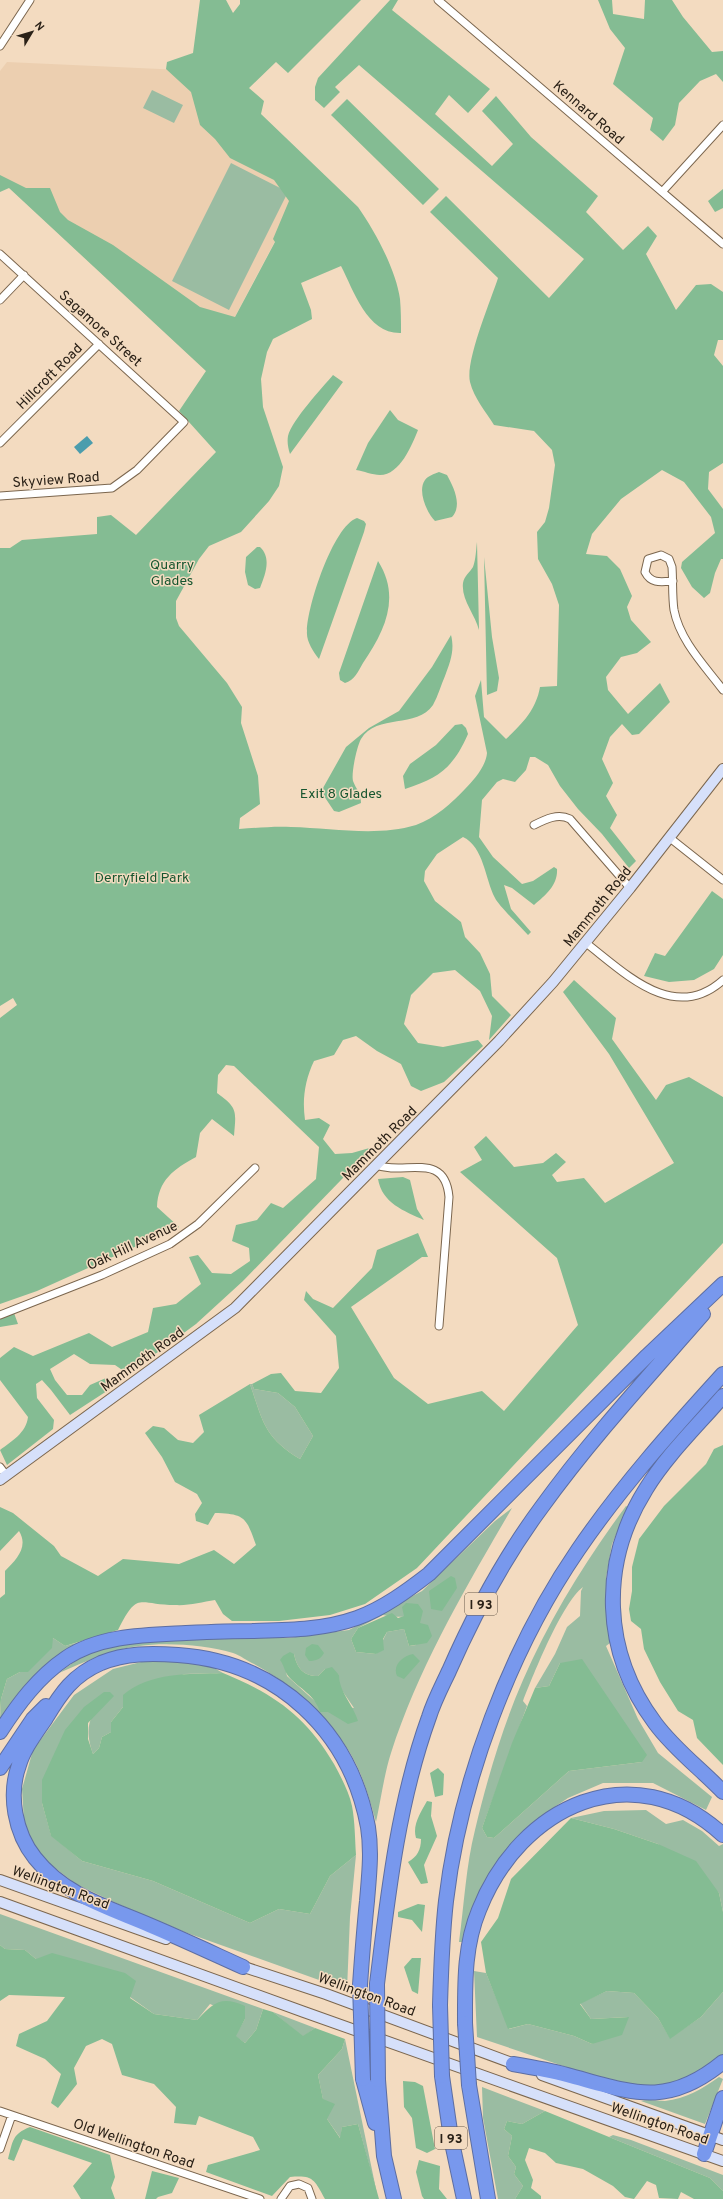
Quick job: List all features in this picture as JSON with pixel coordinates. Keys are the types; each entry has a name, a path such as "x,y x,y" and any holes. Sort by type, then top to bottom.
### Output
{"highway":[{"path":"0,1732 25,1696 46,1674 67,1657 95,1645 108,1641 148,1634 300,1630 357,1618 402,1594 429,1574 648,1356 723,1284"},
{"name":"I 93","path":"394,2199 384,2156 378,2080 377,1984 391,1869 409,1783 429,1716 466,1632 505,1560 540,1508 584,1453 723,1291"},
{"name":"I 93","path":"464,2199 451,2138 442,2076 440,2004 442,1944 452,1866 478,1760 509,1677 549,1598 590,1533 630,1480 723,1374"},
{"path":"723,1396 652,1479 630,1516 616,1558 612,1591 614,1624 621,1656 633,1687 643,1707 671,1741 723,1792"},
{"path":"0,1768 34,1719 64,1689 82,1673 114,1658 152,1652 195,1656 237,1667 258,1676 294,1699 311,1714 332,1739 354,1777 368,1830 369,1874 360,1985 363,2079 384,2156"},
{"path":"64,1689 28,1745 18,1765 15,1786 15,1814 21,1835 31,1853 60,1883 80,1896 243,1967"},
{"path":"488,2199 469,2085 465,2023 467,1952 479,1909 492,1883 513,1853 545,1822 563,1810 583,1801 603,1796 627,1794 649,1796 671,1801 691,1810 709,1822 723,1835"},
{"path":"513,2064 566,2074 621,2090 643,2093 665,2092 686,2086 706,2076 723,2062"},
{"path":"704,2154 723,2098"}],"main road":[{"name":"Mammoth Road","path":"3,1477 227,1315 499,1041 586,943 723,769"},
{"name":"Wellington Road","path":"0,1880 243,1967 333,1997 723,2140"},
{"name":"Wellington Road","path":"0,1902 723,2161"}],"street":[{"path":"0,46 30,0"},
{"name":"Kennard Road","path":"438,0 723,244"},
{"path":"662,192 723,126"},
{"name":"Sagamore Street","path":"0,254 184,422"},
{"path":"0,300 24,276"},
{"name":"Hillcroft Road","path":"0,443 99,344"},
{"name":"Skyview Road","path":"0,496 112,488 137,470 184,422"},
{"path":"673,581 659,582 650,579 645,572 648,559 656,555 669,559 672,567 673,581 674,610 684,636 723,690"},
{"path":"534,825 555,816 564,816 570,819 630,888"},
{"path":"670,838 723,880"},
{"path":"586,943 640,985 663,995 673,997 693,995 713,987 723,980"},
{"path":"376,1165 393,1170 424,1166 435,1170 446,1182 449,1197 439,1326"},
{"name":"Oak Hill Avenue","path":"0,1315 55,1294 170,1244 198,1224 255,1168"},
{"path":"0,1466 3,1477"},
{"name":"Old Wellington Road","path":"0,2110 260,2199"},
{"path":"0,2149 12,2115"},
{"path":"281,2199 290,2186 299,2184 308,2188 312,2199"}],"shaded area":[{"path":"7,62 204,71 307,181 206,371 0,179 0,71"}],"green space":[{"path":"200,0 226,0 233,13 240,4 240,0 361,0 288,73 276,62 249,88 264,101 261,114 358,207 384,251 398,288 401,307 401,333 389,331 379,326 363,309 341,266 301,283 311,310 312,319 273,339 267,352 261,379 263,407 283,467 279,486 269,501 241,532 209,546 199,559 176,601 176,618 179,626 227,683 242,707 241,723 258,776 260,804 240,818 239,829 285,827 354,831 386,831 401,829 423,822 443,810 455,800 476,777 482,768 487,753 475,696 481,680 484,717 506,739 518,728 532,710 540,687 557,686 559,605 552,584 538,559 537,532 545,522 549,508 555,465 552,450 534,431 494,425 474,394 470,382 469,372 471,360 498,278 430,212 446,196 549,298 584,259 359,65 335,87 340,92 324,108 315,100 315,87 318,78 390,0 398,0 392,10 490,89 468,113 449,95 435,114 492,166 513,144 482,111 496,96 531,137 598,196 586,212 623,250 648,226 657,236 646,254 676,310 696,285 711,284 723,292 723,340 718,340 714,355 723,366 723,463 709,472 708,489 723,509 723,559 721,559 715,573 710,593 704,598 692,587 681,568 682,562 715,533 711,517 684,482 662,470 621,499 592,534 586,554 607,556 620,569 632,596 627,607 631,620 651,642 637,653 621,657 606,677 608,690 628,714 660,683 670,702 639,734 632,735 622,724 610,737 602,759 613,783 606,796 617,815 610,828 636,861 629,868 602,834 578,809 560,786 548,765 535,757 530,757 526,770 515,782 503,779 497,782 482,800 479,837 493,857 522,884 533,881 554,867 557,869 556,880 553,885 534,905 512,888 504,885 511,909 531,932 528,935 497,902 480,856 470,842 463,837 437,854 425,871 424,881 435,901 461,922 465,937 480,953 490,974 492,996 511,1015 489,1040 492,1016 480,991 455,970 433,973 411,995 404,1024 418,1043 443,1047 478,1040 483,1046 444,1082 421,1091 411,1086 401,1064 377,1051 356,1036 343,1040 334,1055 314,1061 308,1075 305,1090 305,1120 319,1118 330,1125 323,1139 335,1154 352,1153 373,1147 243,1281 196,1324 128,1374 115,1365 90,1364 74,1354 50,1369 55,1380 67,1395 82,1395 90,1385 106,1378 110,1389 70,1415 42,1380 36,1384 37,1398 54,1420 53,1429 7,1465 0,1450 14,1440 21,1432 27,1423 28,1417 0,1380 0,1358 14,1347 33,1356 89,1333 112,1347 148,1332 153,1308 176,1304 201,1284 189,1257 198,1255 212,1273 231,1274 250,1261 249,1248 232,1241 236,1225 257,1220 271,1203 283,1208 316,1179 319,1147 234,1066 226,1065 218,1075 217,1093 229,1103 234,1111 234,1136 212,1119 200,1133 196,1157 174,1171 160,1189 157,1207 179,1227 37,1291 0,1304 0,1018 17,1005 13,998 0,1006 0,548 10,548 22,540 97,534 97,517 111,515 136,535 216,452 179,411 206,371 9,188 0,192 0,175 26,188 50,188 60,212 68,220 113,245 200,307 235,317 275,242 273,239 289,201 274,180 230,158 215,139 200,125 191,92 166,69 167,62 193,53"},
{"path":"598,0 612,0 613,14 644,19 645,0 672,0 683,17 712,52 723,51 723,82 716,74 700,81 679,103 675,125 663,141 650,130 653,118 613,84 625,48 610,29"},
{"path":"152,90 183,105 174,123 143,108"},
{"path":"347,99 439,189 423,205 331,115"},
{"path":"231,163 288,192 229,310 172,281"},
{"path":"723,189 723,208 715,212 708,201"},
{"path":"333,375 343,382 290,454 288,447 288,436 291,429 308,404"},
{"path":"390,410 398,420 418,430 409,451 399,465 387,474 377,475 356,470 368,443"},
{"path":"439,472 447,475 456,496 457,507 452,517 435,521 426,507 422,490 425,480 431,475"},
{"path":"357,518 364,521 366,524 364,532 319,659 310,646 307,635 311,604 323,568 339,536 348,524"},
{"path":"477,542 479,630 475,618 466,601 463,589 465,578 474,564"},
{"path":"257,547 260,547 264,551 267,561 264,578 260,588 255,589 248,585 245,572 246,557"},
{"path":"484,557 492,637 499,678 497,691 487,695"},
{"path":"378,561 385,574 388,588 389,601 387,614 378,639 371,651 356,675 345,683 340,680 339,673"},
{"name":"Exit 8 Glades","path":"451,635 452,651 450,661 433,705 426,712 417,717 387,723 368,731 359,742 353,772 353,781 361,803 339,812 334,811 324,796 323,788 346,747 369,728 399,711 432,667"},
{"path":"462,724 466,728 468,734 457,755 444,770 427,781 405,789 403,776 410,764 436,745 455,725"},
{"path":"712,891 723,899 723,955 714,969 694,980 669,982 644,976 655,953 665,956"},
{"path":"574,980 616,1018 612,1039 656,1100 666,1085 689,1077 723,1097 723,1243 417,1568 365,1604 330,1615 279,1621 232,1621 223,1614 215,1600 180,1605 140,1602 130,1609 118,1630 65,1646 53,1638 52,1648 28,1672 20,1672 7,1679 1,1699 0,1714 0,1598 5,1594 5,1571 17,1558 23,1542 19,1531 0,1551 0,1507 13,1513 54,1546 61,1556 98,1576 123,1559 179,1564 214,1550 234,1564 256,1545 247,1523 239,1516 233,1514 215,1513 208,1525 196,1521 195,1514 202,1503 197,1494 175,1482 162,1457 145,1433 153,1426 164,1428 178,1440 193,1443 204,1432 199,1415 250,1384 266,1428 279,1443 300,1459 313,1436 295,1407 278,1393 254,1389 252,1384 271,1374 281,1373 295,1391 321,1393 339,1368 336,1336 304,1300 306,1291 313,1299 333,1308 372,1268 377,1250 418,1233 428,1257 422,1257 351,1307 394,1378 428,1404 482,1391 504,1411 578,1325 557,1258 460,1172 482,1160 474,1147 486,1136 514,1167 543,1163 556,1153 566,1162 552,1175 557,1182 584,1178 605,1203 674,1163 609,1054 563,992"},
{"path":"403,1177 410,1180 417,1209 424,1220 395,1205 389,1200 380,1187 378,1179"},
{"path":"14,1313 18,1324 0,1327 0,1317"},
{"path":"250,1384 252,1384 254,1389 278,1393 295,1407 313,1436 300,1459 279,1443 266,1428"},
{"path":"723,1445 723,1765 697,1738 693,1720 678,1711 660,1682 644,1649 641,1629 631,1621 629,1609 632,1591 632,1567 639,1539 664,1506 706,1464 714,1449"},
{"path":"626,1506 628,1507 612,1544 606,1578 610,1643 606,1646 638,1719 658,1753 712,1797 706,1810 653,1783 603,1783 568,1798 553,1808 555,1810 512,1846 464,1942 459,1942 467,1871 472,1843 490,1773 515,1698 557,1612 583,1568","holes":["583,1587 581,1591 580,1616 567,1627 555,1654 535,1688 549,1686 560,1663 642,1762 569,1771 494,1838 487,1837 482,1828 527,1706 523,1701 549,1640 566,1608"]},
{"path":"512,1508 461,1597 429,1658 415,1689 391,1753 384,1778 376,1822 368,1794 357,1766 347,1748 328,1722 294,1690 268,1672 238,1655 223,1650 199,1646 174,1644 150,1645 108,1653 59,1673 85,1654 125,1641 193,1637 288,1638 349,1630 422,1591 495,1521","holes":["383,1615 420,1618 416,1645 409,1646 404,1629 387,1632 376,1654 356,1652 351,1639 358,1628","294,1654 299,1667 308,1675 318,1676 325,1669 339,1675 339,1686 354,1708 317,1703 287,1676 285,1667"]},
{"path":"451,1576 455,1578 457,1588 442,1611 431,1609 429,1591"},
{"path":"406,1603 418,1604 423,1611 420,1623 428,1625 432,1636 427,1643 409,1646 404,1629 387,1632 383,1639 384,1650 376,1654 356,1652 351,1639 358,1628 392,1613 398,1618 404,1616 402,1607"},
{"path":"53,1638 65,1646 87,1640 60,1655 38,1673 27,1683 8,1706 0,1719 1,1699 7,1679 20,1672"},
{"path":"312,1644 318,1645 324,1653 318,1659 309,1661 305,1655 306,1648"},
{"path":"290,1652 294,1654 299,1667 308,1675 318,1676 325,1669 332,1667 339,1675 341,1687 358,1721 348,1724 328,1712 320,1712 315,1701 286,1673 280,1660 283,1656"},
{"path":"413,1654 420,1661 404,1679 397,1676 396,1668 399,1662"},
{"path":"582,1659 647,1755 642,1762 569,1771 494,1838 487,1837 482,1828 512,1743 535,1688 549,1686 560,1663"},
{"path":"149,1660 207,1664 223,1673 184,1674 123,1707 111,1722 111,1732 102,1737 99,1748 93,1754 89,1736 90,1722 104,1692 42,1803 51,1835 82,1861 153,1881 250,1923 279,1909 310,1914 330,1876 356,1855 350,1917 347,1990 187,1933 118,1904 76,1884 47,1862 32,1842 24,1821 22,1789 33,1750 74,1695 113,1669"},
{"path":"223,1673 258,1689 273,1698 300,1720 312,1732 323,1747 337,1769 349,1795 354,1818 356,1855 330,1876 310,1914 279,1909 250,1923 153,1881 82,1861 51,1836 42,1803 42,1780 65,1730 84,1707 104,1692 110,1692 114,1696 88,1723 88,1739 93,1754 99,1748 102,1737 111,1732 111,1722 123,1707 123,1695 134,1687 158,1678 170,1676 184,1674"},
{"path":"438,1768 444,1774 443,1795 435,1797 430,1773"},
{"path":"427,1801 432,1802 431,1816 437,1836 424,1865 428,1883 421,1884 408,1862 414,1858 420,1847 421,1839 416,1838 415,1828"},
{"path":"646,1810 666,1824 683,1820 702,1831 719,1846 723,1844 723,1912 719,1893 658,1844 614,1829 571,1818 604,1811"},
{"path":"571,1818 614,1829 658,1844 696,1861 719,1893 723,1912 723,1992 701,2017 670,2039 658,2018 634,1993 607,1991 580,2004 591,2019 629,2017 622,2035 592,2044 574,2036 528,2024 508,2029 486,1973 481,1942 498,1918 511,1879"},
{"path":"418,1904 425,1905 422,1932 412,1920 398,1917 398,1912"},
{"path":"0,1914 263,2009 256,2030 245,2043 235,2036 245,2019 210,2004 197,2020 154,2014 130,1997 36,1959 25,1950 5,1949 0,1945"},
{"path":"0,1945 5,1949 25,1950 36,1959 52,1953 125,1973 136,1981 130,1998 154,2014 197,2020 218,2002 230,2001 245,2006 245,2019 236,2036 245,2043 256,2030 263,2009 273,2012 303,2036 315,2028 345,2039 342,2049 318,2075 323,2099 335,2104 327,2119 340,2138 342,2127 358,2124 379,2199 325,2199 315,2183 304,2177 290,2177 272,2196 206,2172 208,2165 260,2150 253,2137 199,2116 196,2125 174,2123 176,2107 154,2084 122,2075 112,2044 102,2039 86,2046 74,2068 77,2084 58,2108 51,2103 61,2074 45,2059 16,2046 19,2034 47,2021 65,1997 9,1995 0,2001"},
{"path":"412,1958 421,1958 418,1994 412,1991 404,1967"},
{"path":"474,1971 486,1973 509,2029 528,2024 574,2036 592,2044 628,2017 591,2019 580,2003 607,1991 634,1993 658,2018 670,2038 701,2017 723,1992 723,2055 706,2070 678,2083 650,2089 593,2076 477,2037"},
{"path":"273,2012 315,2028 303,2037"},
{"path":"345,2039 377,2194 358,2124 342,2127 341,2139 327,2119 318,2075 342,2049"},
{"path":"719,2077 723,2079 705,2124 641,2101 665,2101 680,2098 701,2089"},
{"path":"403,2081 415,2082 423,2086 435,2149 427,2153 416,2148 412,2118 404,2107"},
{"path":"482,2087 545,2111 522,2124 507,2121 504,2129 512,2136 508,2156 516,2167 514,2174 523,2186 515,2199 498,2199 483,2118"},
{"path":"545,2111 710,2178 723,2191 723,2199 694,2199 681,2192 678,2199 659,2198 656,2185 647,2181 634,2199 625,2197 613,2186 583,2169 556,2163 545,2153 529,2148 525,2160 533,2180 531,2188 541,2196 541,2199 515,2199 523,2186 514,2174 516,2167 508,2156 512,2136 504,2129 507,2121 522,2124"},
{"path":"30,2127 110,2155 115,2177 111,2188 115,2199 81,2199 73,2186 92,2163 23,2139 14,2161 8,2159 12,2143 16,2135"},
{"path":"613,2135 631,2140 723,2175 723,2191 710,2178 609,2137"},
{"path":"419,2160 440,2166 439,2189 447,2199 424,2199 416,2172"},
{"path":"152,2171 179,2178 172,2193 156,2199 145,2199"}],"water":[{"path":"87,436 93,443 80,454 74,447"}],"park label":[{"name":"Quarry Glades","path":"172,572"},
{"name":"Derryfield Park","path":"142,877"}]}
